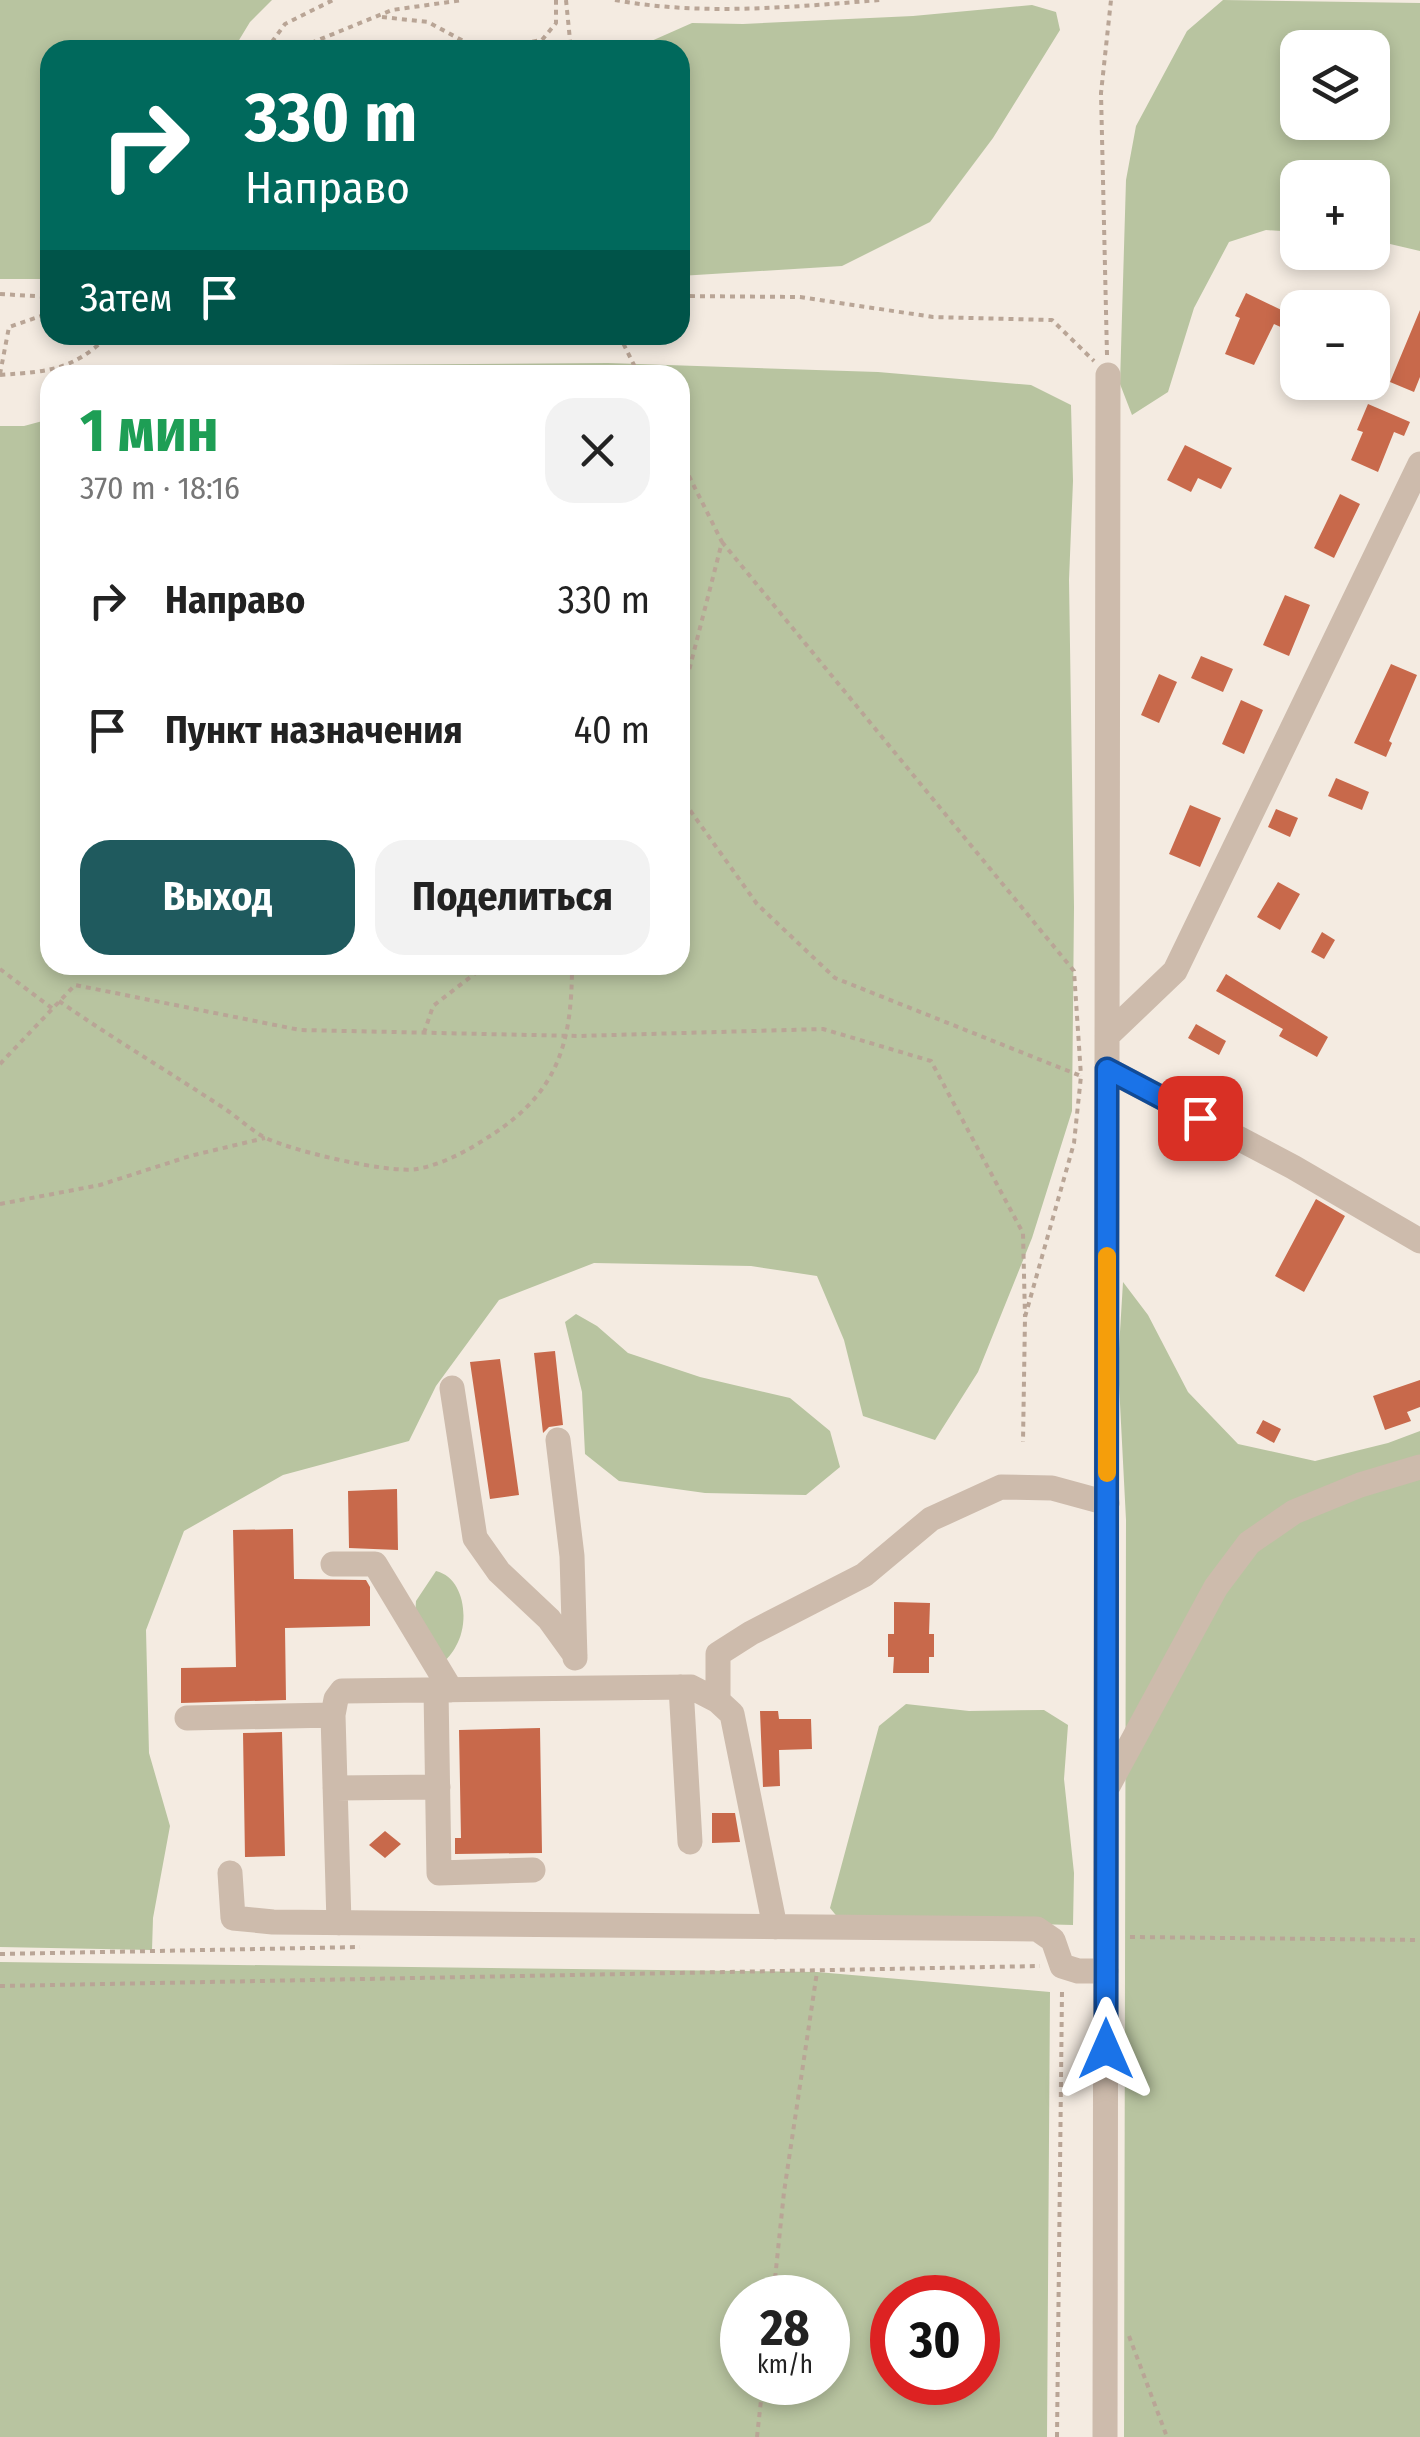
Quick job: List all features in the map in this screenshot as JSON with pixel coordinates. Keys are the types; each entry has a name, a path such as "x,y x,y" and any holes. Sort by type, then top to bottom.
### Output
{"street":[{"path":"1105,2437 1108,374"},
{"path":"1107,1036 1174,971 1420,464"},
{"path":"1107,1069 1293,1167 1420,1241"},
{"path":"452,1388 475,1538 499,1572 549,1619 575,1656"},
{"path":"558,1440 572,1556 576,1688"},
{"path":"1106,1790 1216,1587 1249,1543 1294,1512 1360,1485 1420,1467"},
{"path":"718,1701 718,1654 751,1632 864,1575 932,1519 1000,1487 1052,1488 1106,1504"},
{"path":"333,1564 375,1564 444,1690 438,1787 439,1873 533,1870"},
{"path":"681,1687 690,1842"},
{"path":"339,1923 333,1714 342,1692 690,1687 718,1701 732,1714 775,1927"},
{"path":"187,1718 333,1714"},
{"path":"335,1788 438,1787"},
{"path":"230,1873 233,1918 339,1923 1037,1929 1053,1940 1062,1966 1078,1971 1106,1971"}],"path":[{"path":"273,40 285,24 332,0"},
{"path":"315,40 392,10 463,0"},
{"path":"542,40 556,22 556,0"},
{"path":"566,0 571,40"},
{"path":"615,0 646,6 784,8 880,0"},
{"path":"1108,374 1100,93 1111,0"},
{"path":"378,16 428,22 463,40"},
{"path":"0,294 40,296"},
{"path":"690,296 800,296 933,318 1052,320 1108,374"},
{"path":"40,316 9,327 0,375 40,371"},
{"path":"66,365 99,345"},
{"path":"690,478 722,542 1074,971 1081,1076 1074,1143 1025,1317"},
{"path":"690,669 722,542"},
{"path":"690,810 758,904 836,978 1081,1076"},
{"path":"0,969 52,1009"},
{"path":"424,1033 433,1006 473,975"},
{"path":"59,1001 132,1052 222,1106 264,1138 380,1170 416,1169 486,1139 520,1116 545,1086 566,1046 571,975"},
{"path":"0,1064 75,984 300,1030 567,1036 823,1029 932,1060 1024,1233 1023,1442"},
{"path":"0,1204 100,1185 190,1156 264,1138"},
{"path":"1106,1937 1420,1940"},
{"path":"0,1954 375,1947"},
{"path":"0,1986 1062,1966 1057,2437"},
{"path":"775,2275 817,1972"},
{"path":"1124,2324 1166,2437"},
{"path":"757,2437 760,2405"}],"green space":[{"path":"0,0 272,0 250,22 239,40 40,40 40,279 0,279"},
{"path":"1223,0 1420,3 1420,251 1390,244 1390,160 1280,160 1280,231 1266,230 1229,242 1194,308 1168,392 1132,415 1120,384 1126,180 1136,126 1187,31"},
{"path":"1032,5 1056,12 1060,30 993,138 930,222 842,266 690,275 690,40 654,40 692,23 913,16"},
{"path":"608,363 668,365 333,365"},
{"path":"690,366 878,372 1031,385 1071,405 1072,1111 1032,1238 978,1372 935,1440 863,1416 844,1340 817,1276 751,1266 594,1263 499,1300 436,1386 409,1441 283,1475 184,1531 146,1630 149,1753 170,1826 153,1918 152,1950 0,1947 0,426 40,422 40,975 690,975"},
{"path":"1123,1282 1148,1315 1188,1392 1238,1444 1315,1461 1420,1431 1420,2437 1124,2437 1126,1520 1118,1365"},
{"path":"576,1314 628,1353 700,1377 790,1398 830,1431 840,1467 806,1495 705,1493 619,1481 585,1454 582,1392 565,1322"},
{"path":"436,1571 446,1575 459,1591 463,1614 455,1649 442,1665 413,1646 416,1601"},
{"path":"906,1704 969,1711 1044,1710 1068,1725 1064,1779 1074,1873 1073,1925 839,1919 830,1908 879,1726"},
{"path":"0,1962 817,1972 1050,1992 1047,2437 0,2437"}],"building":[{"path":"1246,293 1280,309 1280,327 1274,324 1254,365 1225,354 1240,318 1235,316"},
{"path":"1420,310 1420,377 1414,392 1390,382"},
{"path":"1368,404 1410,422 1404,436 1394,432 1378,472 1351,460 1363,432 1357,430"},
{"path":"1185,445 1232,468 1221,489 1198,478 1191,492 1167,480"},
{"path":"1340,494 1360,504 1334,558 1314,548"},
{"path":"1285,595 1310,605 1289,656 1263,645"},
{"path":"1201,656 1233,669 1223,692 1191,678"},
{"path":"1391,664 1417,675 1386,757 1354,743"},
{"path":"1159,674 1177,682 1159,723 1141,715"},
{"path":"1241,700 1263,710 1244,754 1222,744"},
{"path":"1336,778 1369,792 1362,810 1328,796"},
{"path":"1190,805 1221,818 1200,867 1169,854"},
{"path":"1276,809 1298,818 1290,837 1268,827"},
{"path":"1278,882 1300,894 1280,930 1257,917"},
{"path":"1322,932 1335,940 1324,959 1311,952"},
{"path":"1226,974 1328,1037 1317,1057 1279,1036 1283,1029 1216,991"},
{"path":"1196,1024 1226,1041 1219,1055 1188,1038"},
{"path":"1316,1199 1345,1216 1304,1292 1275,1276"},
{"path":"555,1351 563,1425 549,1427 543,1433 534,1353"},
{"path":"500,1359 519,1495 490,1499 470,1362"},
{"path":"1420,1380 1420,1407 1407,1412 1411,1421 1385,1430 1373,1396"},
{"path":"1263,1420 1281,1429 1274,1443 1256,1433"},
{"path":"397,1489 398,1550 349,1548 348,1491"},
{"path":"293,1529 294,1579 366,1580 370,1587 370,1626 285,1628 286,1700 181,1703 181,1668 236,1667 233,1530"},
{"path":"894,1602 930,1603 929,1634 934,1634 934,1657 929,1657 929,1673 893,1673 894,1657 888,1657 888,1634 894,1634"},
{"path":"760,1711 778,1711 779,1719 811,1719 812,1749 779,1750 780,1786 763,1787"},
{"path":"540,1728 542,1853 455,1854 455,1838 461,1838 459,1730"},
{"path":"282,1732 285,1856 245,1857 243,1733"},
{"path":"712,1813 735,1813 740,1842 712,1843"},
{"path":"385,1831 401,1844 385,1858 369,1845"}],"slow traffic":[{"path":"1107,1256 1107,1473"}],"route":[{"path":"1106,2049 1107,1069 1200,1118"}]}
